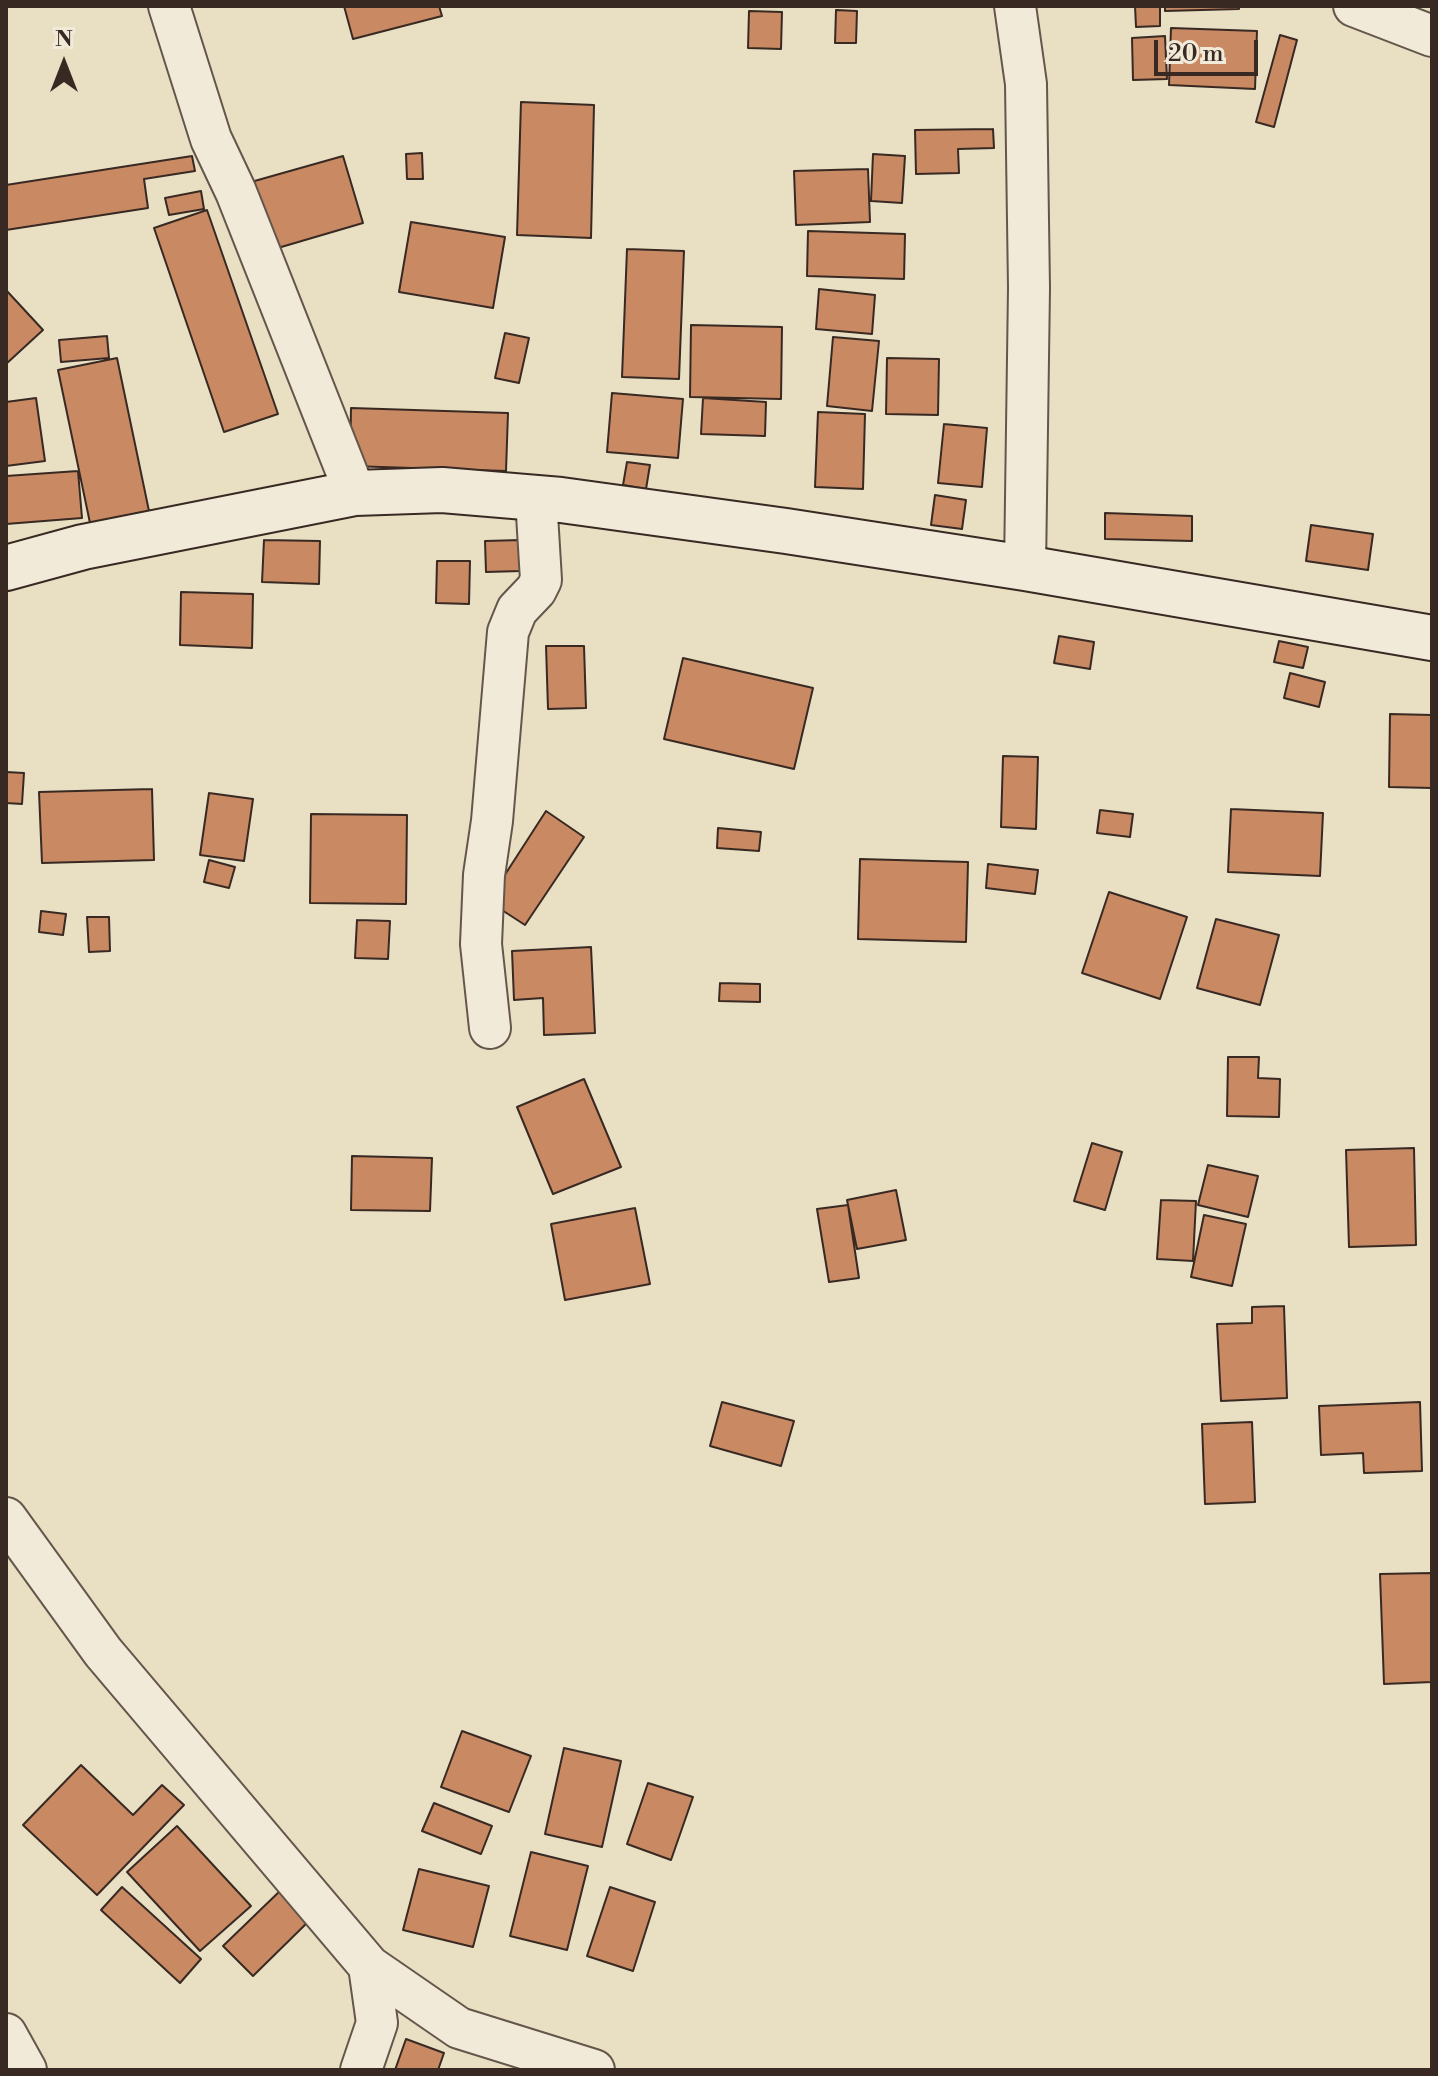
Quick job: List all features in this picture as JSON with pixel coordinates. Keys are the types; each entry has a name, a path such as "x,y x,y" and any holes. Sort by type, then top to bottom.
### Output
{"street":[{"path":"169,6 211,139 270,274 355,493"},
{"path":"1015,6 1026,84 1029,288 1025,568"},
{"path":"1354,6 1432,36"},
{"path":"6,568 83,547 355,493 442,490 536,498 786,531 1025,568 1432,638"},
{"path":"490,1028 481,944 484,875 492,821 508,632 517,610 541,580 536,498"},
{"path":"6,1518 103,1652 369,1966 459,2028 594,2070"},
{"path":"361,2070 377,2023 369,1966"},
{"path":"6,2034 26,2070"}],"building":[{"path":"344,6 439,6 442,16 353,39"},
{"path":"1135,6 1160,6 1160,26 1136,27"},
{"path":"1165,6 1239,6 1239,9 1165,11"},
{"path":"836,10 857,11 856,43 835,43"},
{"path":"749,11 782,12 781,49 748,48"},
{"path":"1171,28 1257,31 1255,89 1169,85"},
{"path":"1280,35 1297,40 1274,127 1256,122"},
{"path":"1165,36 1167,79 1133,80 1132,38"},
{"path":"521,102 594,105 591,238 517,235"},
{"path":"993,129 994,148 958,149 959,173 916,174 915,130"},
{"path":"422,153 423,179 407,179 406,154"},
{"path":"873,154 905,156 902,203 871,201"},
{"path":"192,156 195,171 144,179 148,208 6,230 6,185"},
{"path":"343,156 363,223 271,250 251,182"},
{"path":"868,169 870,222 796,225 794,171"},
{"path":"201,191 204,209 169,215 165,198"},
{"path":"207,210 278,414 224,432 154,228"},
{"path":"411,222 505,237 493,308 399,292"},
{"path":"808,231 905,234 904,279 807,276"},
{"path":"627,249 684,251 679,379 622,377"},
{"path":"819,289 875,295 872,334 816,329"},
{"path":"6,290 43,330 6,364"},
{"path":"691,325 782,327 781,399 690,397"},
{"path":"505,333 529,338 519,383 495,378"},
{"path":"107,336 109,358 61,362 59,340"},
{"path":"833,337 879,341 872,411 827,406"},
{"path":"117,358 149,511 90,523 58,370"},
{"path":"887,358 939,359 938,415 886,414"},
{"path":"612,393 683,399 678,458 607,452"},
{"path":"36,398 45,461 6,466 6,402"},
{"path":"703,398 766,402 765,436 701,434"},
{"path":"351,408 508,413 506,471 350,466"},
{"path":"818,412 865,414 863,489 815,487"},
{"path":"944,424 987,428 982,487 938,483"},
{"path":"627,462 650,465 646,489 623,485"},
{"path":"78,471 82,518 6,524 6,476"},
{"path":"935,495 966,500 962,529 931,525"},
{"path":"1105,513 1192,516 1192,541 1105,539"},
{"path":"1311,525 1373,534 1368,570 1306,561"},
{"path":"264,540 320,541 319,584 262,582"},
{"path":"521,540 521,571 486,572 485,541"},
{"path":"437,561 470,561 469,604 436,603"},
{"path":"181,592 253,594 252,648 180,645"},
{"path":"1059,636 1094,642 1090,669 1054,663"},
{"path":"1279,641 1308,647 1303,668 1274,662"},
{"path":"546,646 584,646 586,708 548,709"},
{"path":"683,658 813,688 794,769 664,739"},
{"path":"1290,673 1325,682 1319,707 1284,698"},
{"path":"1390,714 1432,715 1432,788 1389,787"},
{"path":"1003,756 1038,757 1036,829 1001,827"},
{"path":"6,772 24,773 22,804 6,803"},
{"path":"152,789 154,860 42,863 39,792"},
{"path":"209,793 253,799 244,861 200,855"},
{"path":"1231,809 1323,813 1320,876 1228,872"},
{"path":"1100,810 1133,814 1130,837 1097,833"},
{"path":"546,811 584,837 525,925 488,901"},
{"path":"311,814 407,815 406,904 310,903"},
{"path":"718,828 761,832 759,851 717,848"},
{"path":"860,859 968,862 966,942 858,939"},
{"path":"209,860 235,867 229,888 204,882"},
{"path":"988,864 1038,870 1035,894 986,888"},
{"path":"1109,892 1187,917 1160,999 1082,973"},
{"path":"41,911 66,914 63,935 39,932"},
{"path":"87,917 109,917 110,951 89,952"},
{"path":"1216,919 1279,935 1260,1005 1197,988"},
{"path":"357,920 390,921 388,959 355,958"},
{"path":"591,947 595,1033 544,1035 543,998 514,1000 512,951"},
{"path":"720,983 760,984 760,1002 719,1001"},
{"path":"1228,1057 1259,1057 1258,1078 1280,1079 1279,1117 1227,1116"},
{"path":"584,1079 621,1167 553,1194 517,1107"},
{"path":"1092,1143 1122,1152 1105,1210 1074,1201"},
{"path":"1414,1148 1416,1245 1349,1247 1346,1150"},
{"path":"352,1156 432,1158 430,1211 351,1210"},
{"path":"1208,1165 1258,1176 1248,1217 1198,1205"},
{"path":"896,1190 906,1240 857,1249 847,1200"},
{"path":"1161,1200 1196,1201 1193,1261 1157,1259"},
{"path":"848,1205 859,1278 829,1282 817,1209"},
{"path":"635,1208 650,1284 565,1300 551,1224"},
{"path":"1204,1215 1246,1224 1232,1286 1191,1277"},
{"path":"1284,1306 1287,1398 1221,1401 1217,1324 1252,1323 1252,1307"},
{"path":"722,1402 794,1421 781,1466 710,1446"},
{"path":"1420,1402 1422,1471 1364,1473 1363,1453 1321,1455 1319,1406"},
{"path":"1252,1422 1255,1502 1205,1504 1202,1424"},
{"path":"1432,1573 1432,1682 1384,1684 1380,1574"},
{"path":"462,1731 531,1756 509,1812 441,1787"},
{"path":"564,1748 621,1761 602,1847 545,1834"},
{"path":"81,1765 133,1815 162,1785 184,1805 97,1895 23,1825"},
{"path":"648,1783 693,1797 671,1860 627,1844"},
{"path":"434,1803 492,1826 481,1854 422,1831"},
{"path":"177,1826 251,1906 200,1951 127,1872"},
{"path":"531,1852 588,1866 567,1950 510,1936"},
{"path":"419,1869 489,1886 473,1947 403,1930"},
{"path":"122,1887 201,1959 180,1983 101,1910"},
{"path":"610,1887 655,1902 633,1971 587,1956"},
{"path":"283,1888 312,1918 253,1976 223,1946"},
{"path":"406,2039 444,2053 438,2070 395,2070"}]}
